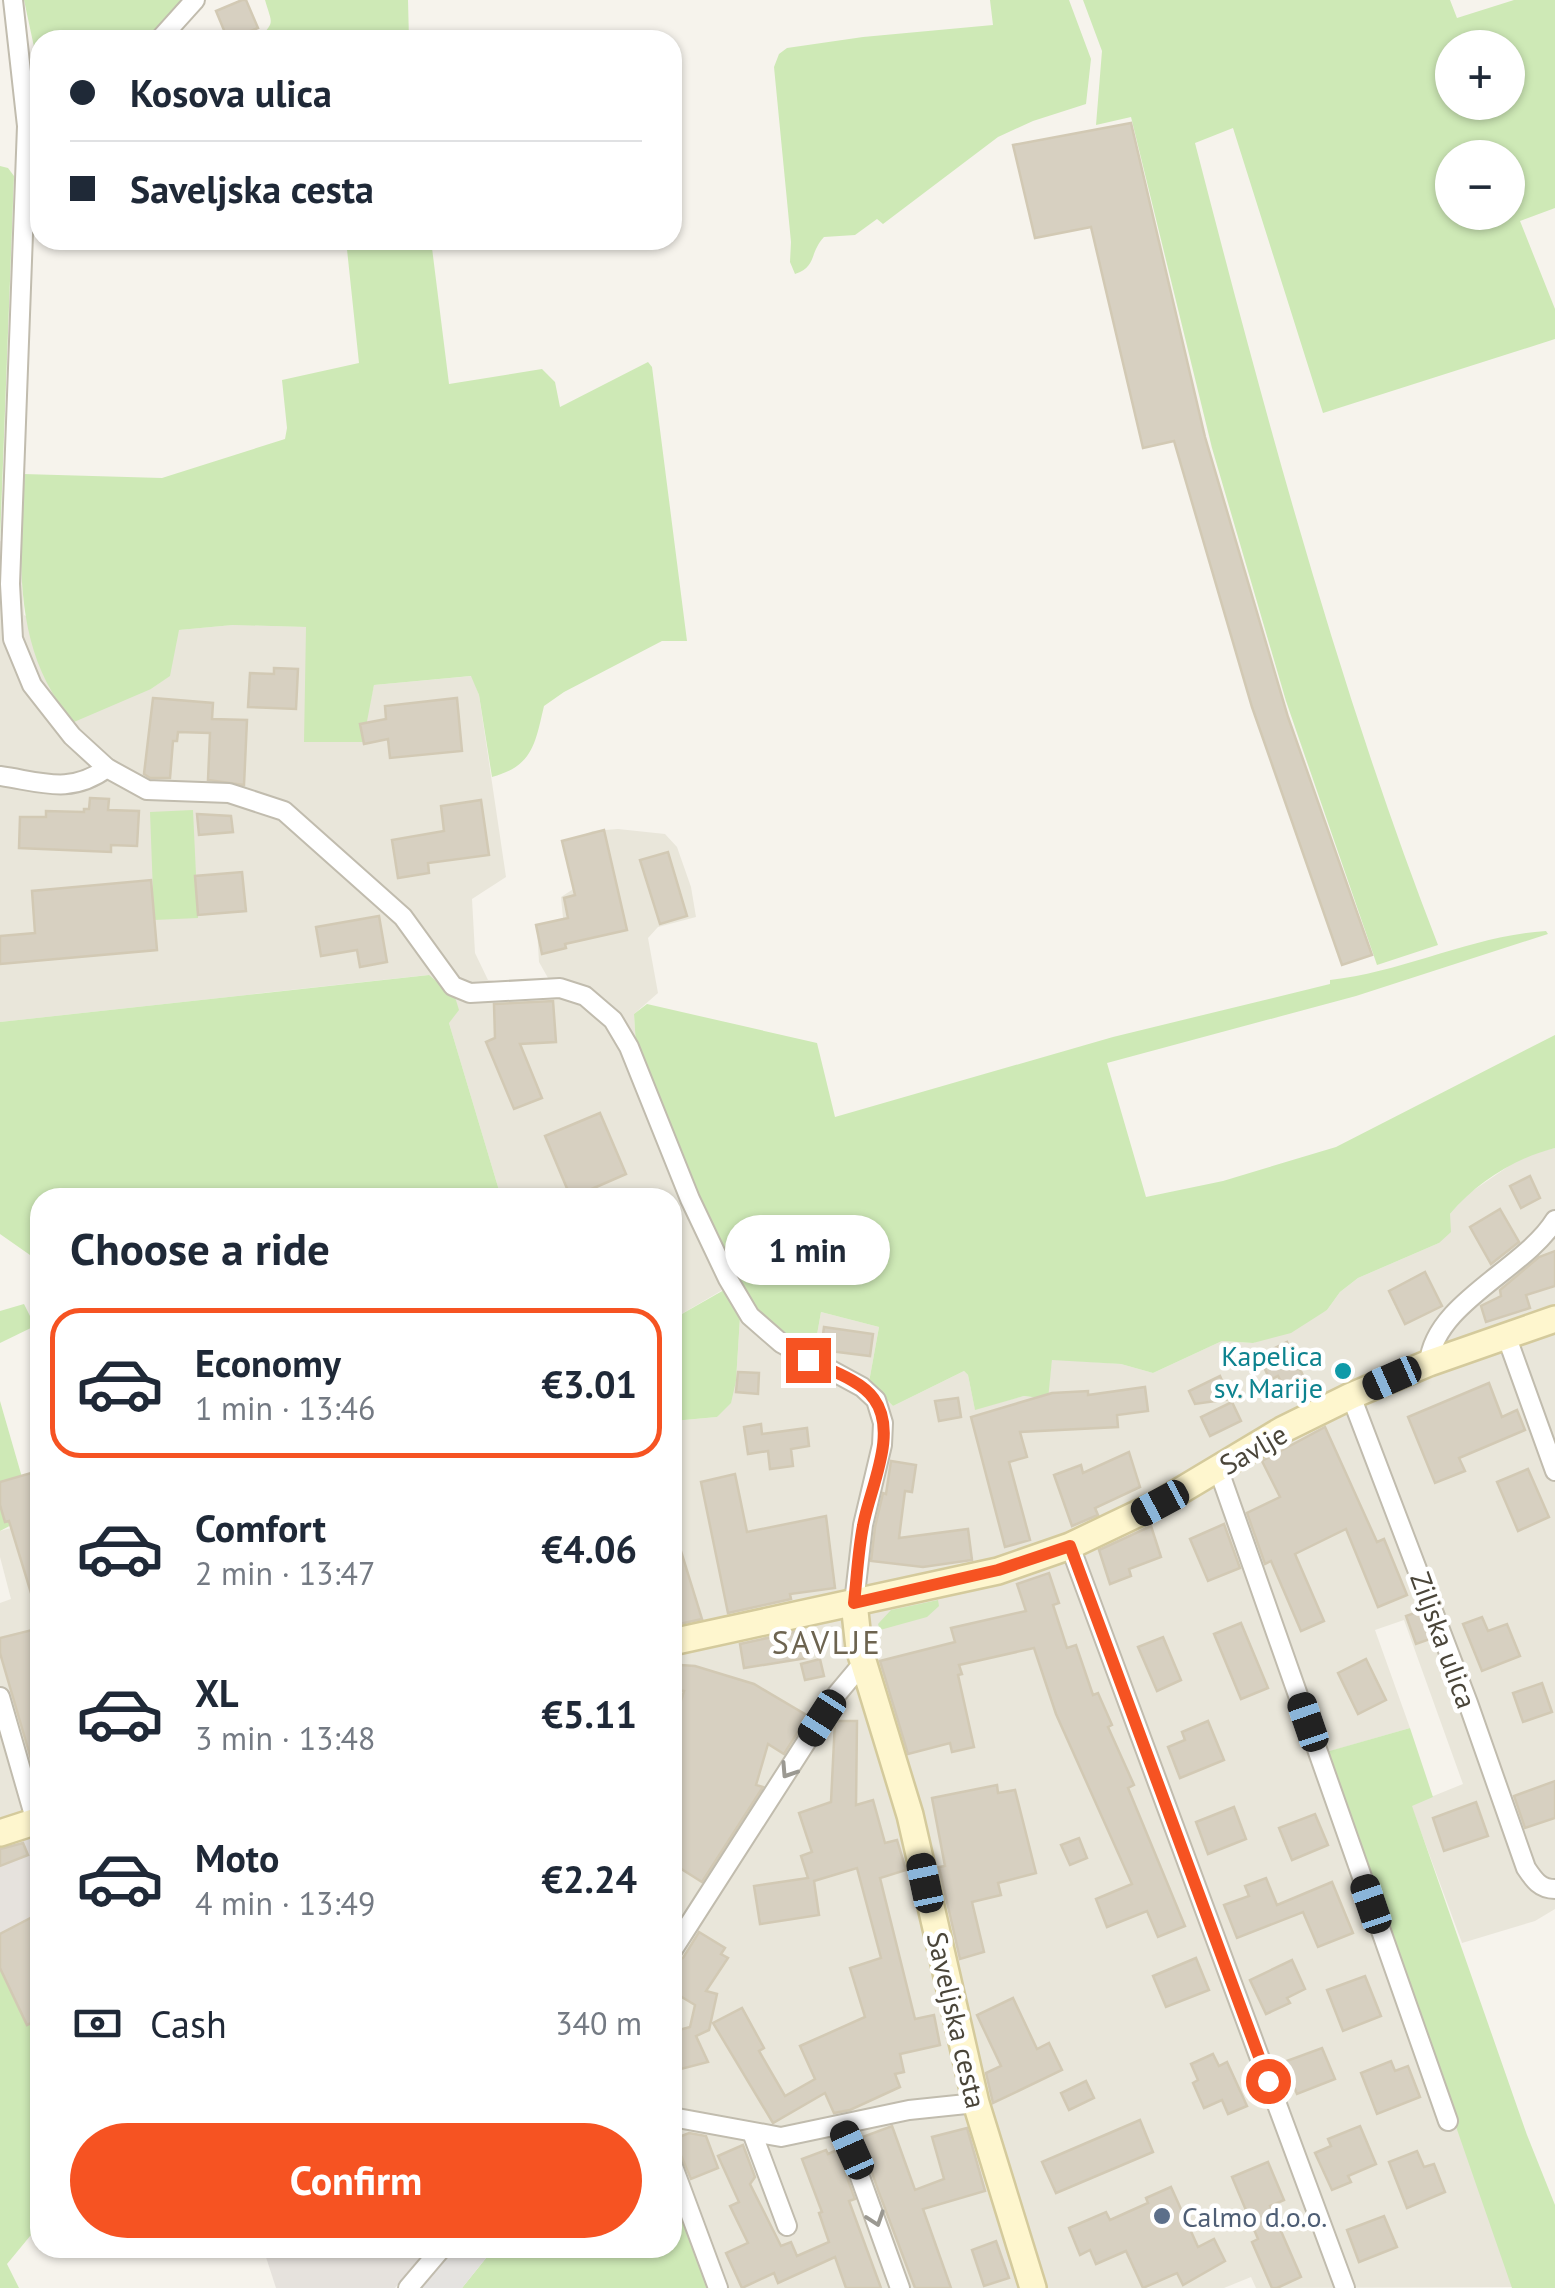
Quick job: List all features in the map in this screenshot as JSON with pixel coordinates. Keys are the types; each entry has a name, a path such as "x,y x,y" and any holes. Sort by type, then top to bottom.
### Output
{"street":[{"name":"Saveljska cesta","path":"13,0 30,106"},
{"path":"168,30 195,0"},
{"name":"Saveljska cesta","path":"30,178 10,534 13,639 32,685 72,736 107,768 147,790 228,793 284,811 402,917 453,986 470,993 560,988 585,996 613,1020 628,1047 690,1199 750,1316 781,1343 862,1387 876,1400 883,1423 882,1446 863,1525 854,1603 855,1631 910,1815 976,2103 1034,2288"},
{"path":"0,776 73,786 107,768"},
{"path":"1429,1363 1430,1349 1444,1325 1555,1220"},
{"name":"Savlje","path":"682,1640 998,1570 1070,1546 1120,1524 1282,1430 1351,1396 1429,1363 1555,1319"},
{"path":"1506,1336 1555,1472"},
{"name":"Ziljska ulica","path":"1351,1396 1449,1651 1526,1868 1546,1886"},
{"path":"1218,1468 1448,2122"},
{"path":"1070,1546 1344,2288"},
{"path":"682,1934 837,1694 863,1663"},
{"path":"0,1696 30,1795"},
{"path":"0,1833 30,1824"},
{"path":"682,2119 780,2137 909,2110 976,2103"},
{"path":"842,2127 900,2288"},
{"path":"753,2134 786,2226"},
{"path":"682,2191 718,2288"},
{"path":"408,2288 434,2258"}],"shaded area":[{"path":"0,541 20,547 24,615 151,689 169,676 178,630 233,625 307,627 305,742 368,711 374,685 472,676 479,695 506,877 472,899 475,953 488,980 548,978 539,962 537,928 563,918 561,897 575,888 564,843 593,831 618,829 665,834 677,847 691,887 696,917 658,927 648,938 658,993 634,1014 636,1046 736,1282 682,1314 682,1188 498,1188 449,1023 428,975 0,1022"},
{"path":"1555,1148 1555,1909 1535,1921 1462,1943 1411,1805 1463,1784 1404,1620 1375,1630 1410,1728 1327,1752 1513,2287 1256,2288 1251,2277 1224,2288 713,2288 682,2204 682,1420 717,1417 736,1381 740,1317 758,1313 815,1346 821,1312 879,1327 869,1382 893,1406 964,1371 975,1409 1024,1396 1047,1399 1052,1359 1121,1364 1153,1373 1222,1341 1253,1343 1327,1310 1340,1292 1358,1278 1439,1243 1450,1214 1465,1196 1525,1155"},
{"path":"30,1523 30,1833 0,1844 0,1603 11,1599 0,1557 0,1531"},
{"path":"30,1833 30,2022 0,1963 0,1844"},
{"path":"266,2258 421,2258 395,2288 276,2288"},
{"path":"443,2258 486,2258 462,2288 418,2288"}],"green space":[{"path":"24,0 187,0 162,30 30,30"},
{"path":"265,0 408,0 409,30 266,30 271,22"},
{"path":"990,0 1069,0 1091,59 1086,104 998,137 883,224 877,219 855,235 824,237 807,268 795,274 790,262 774,67 779,54 787,48 863,37 993,25"},
{"path":"1083,0 1450,0 1457,18 1514,0 1555,0 1555,208 1525,219 1525,140 1435,140 1435,230 1524,230 1555,309 1555,339 1323,413 1233,128 1195,143 1276,447 1335,648 1438,945 1377,965 1286,701 1212,448 1131,117 1096,125 1102,51"},
{"path":"0,166 8,168 14,176 0,541"},
{"path":"347,250 432,250 449,384 542,369 555,382 560,407 648,362 652,367 687,641 662,641 564,692 544,706 534,742 524,760 492,777 479,695 471,676 374,685 363,742 304,742 306,627 233,625 179,630 170,676 151,689 74,722 39,666 30,636 21,573 23,474 162,478 285,439 282,380 359,363"},
{"path":"193,810 198,918 154,920 150,812"},
{"path":"1546,931 1548,934 1356,996 1107,1063 1146,1197 1223,1181 1336,1147 1555,1035 1555,1148 1511,1165 1485,1182 1450,1214 1451,1232 1439,1243 1358,1278 1340,1292 1327,1310 1291,1333 1253,1343 1222,1341 1153,1373 1121,1364 1052,1360 1048,1399 1024,1396 975,1410 964,1371 893,1406 869,1382 879,1327 821,1312 815,1346 790,1335 761,1313 736,1282 636,1046 634,1014 647,1004 817,1043 835,1117 1113,1037 1330,984 1330,980 1384,970 1491,940"},
{"path":"429,975 455,997 459,1010 449,1023 498,1188 30,1188 30,1255 0,1234 0,1022"},
{"path":"724,1290 740,1317 731,1403 717,1417 682,1420 682,1314"},
{"path":"24,1304 30,1328 0,1343 0,1311"},
{"path":"0,1401 30,1515 0,1531"},
{"path":"938,1600 939,1606 927,1617 880,1630 878,1624 891,1610"},
{"path":"1410,1728 1433,1797 1412,1806 1555,2205 1555,2288 1512,2288 1326,1752"},
{"path":"0,1963 30,2022 30,2236 7,2264 19,2288 0,2288"},
{"path":"682,2204 713,2288 462,2288 486,2258 682,2258"}],"building":[{"path":"246,0 258,28 224,30 216,11"},
{"path":"1131,123 1205,437 1288,717 1372,955 1342,965 1252,707 1174,441 1143,448 1091,227 1035,238 1013,145"},
{"path":"274,668 298,669 296,709 248,707 250,673 274,674"},
{"path":"153,698 213,703 212,719 247,720 244,785 208,780 210,733 178,732 177,741 173,741 170,778 150,778 144,774"},
{"path":"457,698 462,751 390,758 388,739 364,744 360,724 386,719 385,706"},
{"path":"90,798 109,799 108,810 139,811 137,846 111,845 111,852 19,848 20,817 46,817 46,811 84,812 89,809"},
{"path":"481,800 489,855 428,863 429,873 398,878 392,840 444,831 441,806"},
{"path":"197,814 231,816 233,832 199,835"},
{"path":"604,830 627,930 565,944 566,948 542,954 536,925 568,918 564,898 575,895 562,841"},
{"path":"668,852 687,916 660,924 640,860"},
{"path":"242,872 246,911 198,915 195,876"},
{"path":"151,880 157,950 0,964 0,936 35,933 32,891"},
{"path":"379,916 387,962 360,967 357,950 321,956 316,927"},
{"path":"553,1001 556,1042 520,1044 542,1098 514,1109 486,1042 495,1038 494,1004"},
{"path":"600,1113 626,1174 594,1188 567,1188 545,1136"},
{"path":"1530,1176 1540,1198 1521,1208 1510,1186"},
{"path":"1500,1209 1519,1242 1491,1264 1470,1227"},
{"path":"1555,1251 1555,1286 1526,1295 1530,1308 1486,1322 1481,1306 1501,1296 1500,1290 1539,1257"},
{"path":"1425,1272 1442,1306 1405,1324 1389,1291"},
{"path":"824,1327 873,1334 870,1356 821,1350"},
{"path":"1287,1342 1307,1384 1287,1393 1278,1376 1270,1380 1259,1356"},
{"path":"738,1372 759,1373 758,1394 736,1392"},
{"path":"1220,1376 1230,1399 1195,1404 1189,1391"},
{"path":"1489,1383 1502,1417 1517,1410 1525,1430 1459,1458 1465,1471 1435,1483 1408,1417"},
{"path":"1145,1387 1148,1411 1117,1415 1118,1427 1020,1432 1027,1457 1009,1462 1030,1540 1005,1547 971,1417 1052,1393 1088,1391 1088,1395"},
{"path":"958,1398 961,1417 939,1421 935,1401"},
{"path":"1232,1402 1241,1421 1210,1436 1201,1417"},
{"path":"761,1424 762,1434 807,1428 809,1446 791,1449 793,1466 770,1469 768,1451 748,1454 744,1427"},
{"path":"1325,1427 1377,1542 1384,1539 1407,1595 1378,1607 1346,1529 1295,1554 1324,1621 1301,1631 1271,1561 1265,1564 1247,1513 1280,1497 1262,1461"},
{"path":"1129,1452 1140,1487 1095,1508 1098,1515 1072,1526 1054,1475 1081,1465 1083,1473"},
{"path":"891,1461 916,1465 912,1492 905,1491 899,1538 968,1529 972,1560 923,1567 871,1561"},
{"path":"1528,1469 1549,1517 1518,1531 1497,1482"},
{"path":"30,1473 30,1590 9,1521 5,1522 0,1505 0,1482"},
{"path":"735,1474 747,1532 826,1516 835,1588 790,1594 791,1599 728,1613 701,1482"},
{"path":"1224,1524 1240,1568 1208,1581 1190,1539"},
{"path":"1151,1526 1161,1557 1129,1569 1131,1576 1110,1584 1099,1550"},
{"path":"682,1554 702,1619 682,1623"},
{"path":"1049,1573 1059,1603 1053,1605 1067,1648 1076,1645 1093,1695 1098,1693 1112,1725 1108,1727 1134,1785 1128,1788 1185,1926 1158,1937 1147,1911 1107,1927 1096,1899 1132,1884 1056,1714 1034,1648 959,1665 974,1747 952,1752 950,1743 908,1754 880,1661 955,1642 951,1628 1026,1611 1017,1584"},
{"path":"1420,1611 1430,1639 1416,1644 1406,1616"},
{"path":"1482,1617 1488,1631 1507,1624 1520,1656 1482,1671 1463,1624"},
{"path":"1241,1623 1268,1688 1241,1699 1214,1634"},
{"path":"30,1630 30,1756 0,1653 0,1638"},
{"path":"803,1630 807,1658 744,1668 740,1644"},
{"path":"1163,1637 1181,1680 1157,1691 1138,1647"},
{"path":"820,1659 824,1676 805,1680 801,1664"},
{"path":"1366,1659 1386,1700 1358,1714 1338,1673"},
{"path":"682,1665 695,1666 754,1684 808,1716 784,1754 768,1744 756,1785 763,1787 702,1882 682,1869"},
{"path":"1542,1683 1552,1712 1523,1722 1513,1693"},
{"path":"835,1721 857,1721 856,1805 873,1800 885,1843 897,1840 906,1870 880,1878 915,2019 934,2015 940,2045 900,2054 904,2072 895,2074 900,2087 850,2110 834,2113 825,2093 773,2123 713,2023 742,2008 764,2048 759,2051 785,2096 815,2079 800,2046 865,2017 850,1968 881,1958 857,1868 814,1881 819,1915 760,1924 754,1886 808,1878 801,1856 812,1852 799,1813 831,1802"},
{"path":"1208,1721 1224,1760 1180,1778 1168,1747 1185,1740 1182,1732"},
{"path":"1555,1781 1555,1818 1525,1828 1514,1796"},
{"path":"997,1785 998,1793 1015,1790 1036,1873 998,1883 1001,1895 972,1902 984,1952 960,1959 939,1867 945,1866 932,1798"},
{"path":"1476,1802 1488,1836 1444,1851 1433,1818"},
{"path":"1234,1807 1246,1839 1208,1854 1196,1822"},
{"path":"1315,1814 1328,1845 1292,1860 1279,1828"},
{"path":"1079,1838 1087,1858 1070,1865 1061,1845"},
{"path":"23,1843 28,1855 0,1866 0,1849"},
{"path":"1266,1878 1277,1905 1332,1882 1353,1933 1318,1947 1303,1912 1237,1938 1224,1905 1249,1896 1245,1886"},
{"path":"30,1918 27,2025 0,1968 0,1934"},
{"path":"699,1932 725,1948 721,1954 728,1958 706,1991 717,1994 709,2030 696,2036 708,2062 682,2069 682,2029 690,2027 695,2005 682,1997 683,1958"},
{"path":"1196,1958 1209,1990 1166,2007 1153,1976"},
{"path":"1292,1960 1305,1989 1287,1998 1290,2003 1266,2014 1250,1980"},
{"path":"1365,1976 1381,2016 1343,2031 1327,1990"},
{"path":"1013,1998 1037,2049 1049,2043 1062,2070 993,2103 986,2073 1001,2066 977,2015"},
{"path":"1322,2048 1335,2079 1297,2094 1284,2062"},
{"path":"1213,2054 1219,2066 1227,2062 1247,2106 1228,2114 1222,2100 1204,2108 1193,2083 1198,2080 1191,2064"},
{"path":"1391,2061 1395,2071 1408,2066 1420,2097 1377,2114 1361,2073"},
{"path":"1086,2081 1094,2098 1069,2110 1061,2093"},
{"path":"1140,2120 1153,2152 1056,2193 1042,2162"},
{"path":"892,2126 915,2190 944,2179 932,2137 967,2128 985,2191 923,2209 951,2288 915,2288 878,2190 860,2138"},
{"path":"1360,2126 1376,2164 1348,2176 1351,2182 1332,2190 1315,2153 1331,2146 1328,2139"},
{"path":"682,2136 706,2136 718,2168 691,2179 682,2158"},
{"path":"743,2145 755,2177 750,2184 781,2246 791,2242 797,2256 829,2242 802,2159 837,2150 855,2199 849,2201 881,2288 846,2288 835,2257 778,2283 774,2273 742,2288 726,2253 748,2243 730,2206 739,2202 718,2156"},
{"path":"1417,2151 1424,2167 1434,2164 1445,2192 1407,2208 1389,2162"},
{"path":"1268,2162 1284,2200 1270,2206 1301,2277 1277,2288 1272,2288 1252,2242 1258,2239 1232,2177"},
{"path":"1171,2187 1198,2247 1214,2239 1225,2261 1183,2285 1177,2273 1143,2288 1126,2251 1096,2264 1090,2250 1080,2255 1069,2228 1106,2212 1110,2220 1148,2203 1146,2198"},
{"path":"1384,2216 1397,2247 1359,2262 1347,2230"},
{"path":"996,2241 1009,2278 984,2286 972,2250"}],"place":[{"name":"Kapelica sv. Marije","path":"1343,1371"},
{"name":"Calmo d.o.o.","path":"1162,2216"}],"district":[{"name":"SAVLJE","path":"827,1642"}],"route":[{"path":"808,1360 862,1387 876,1400 883,1423 882,1446 863,1525 854,1603 998,1570 1070,1546 1268,2081"}]}
